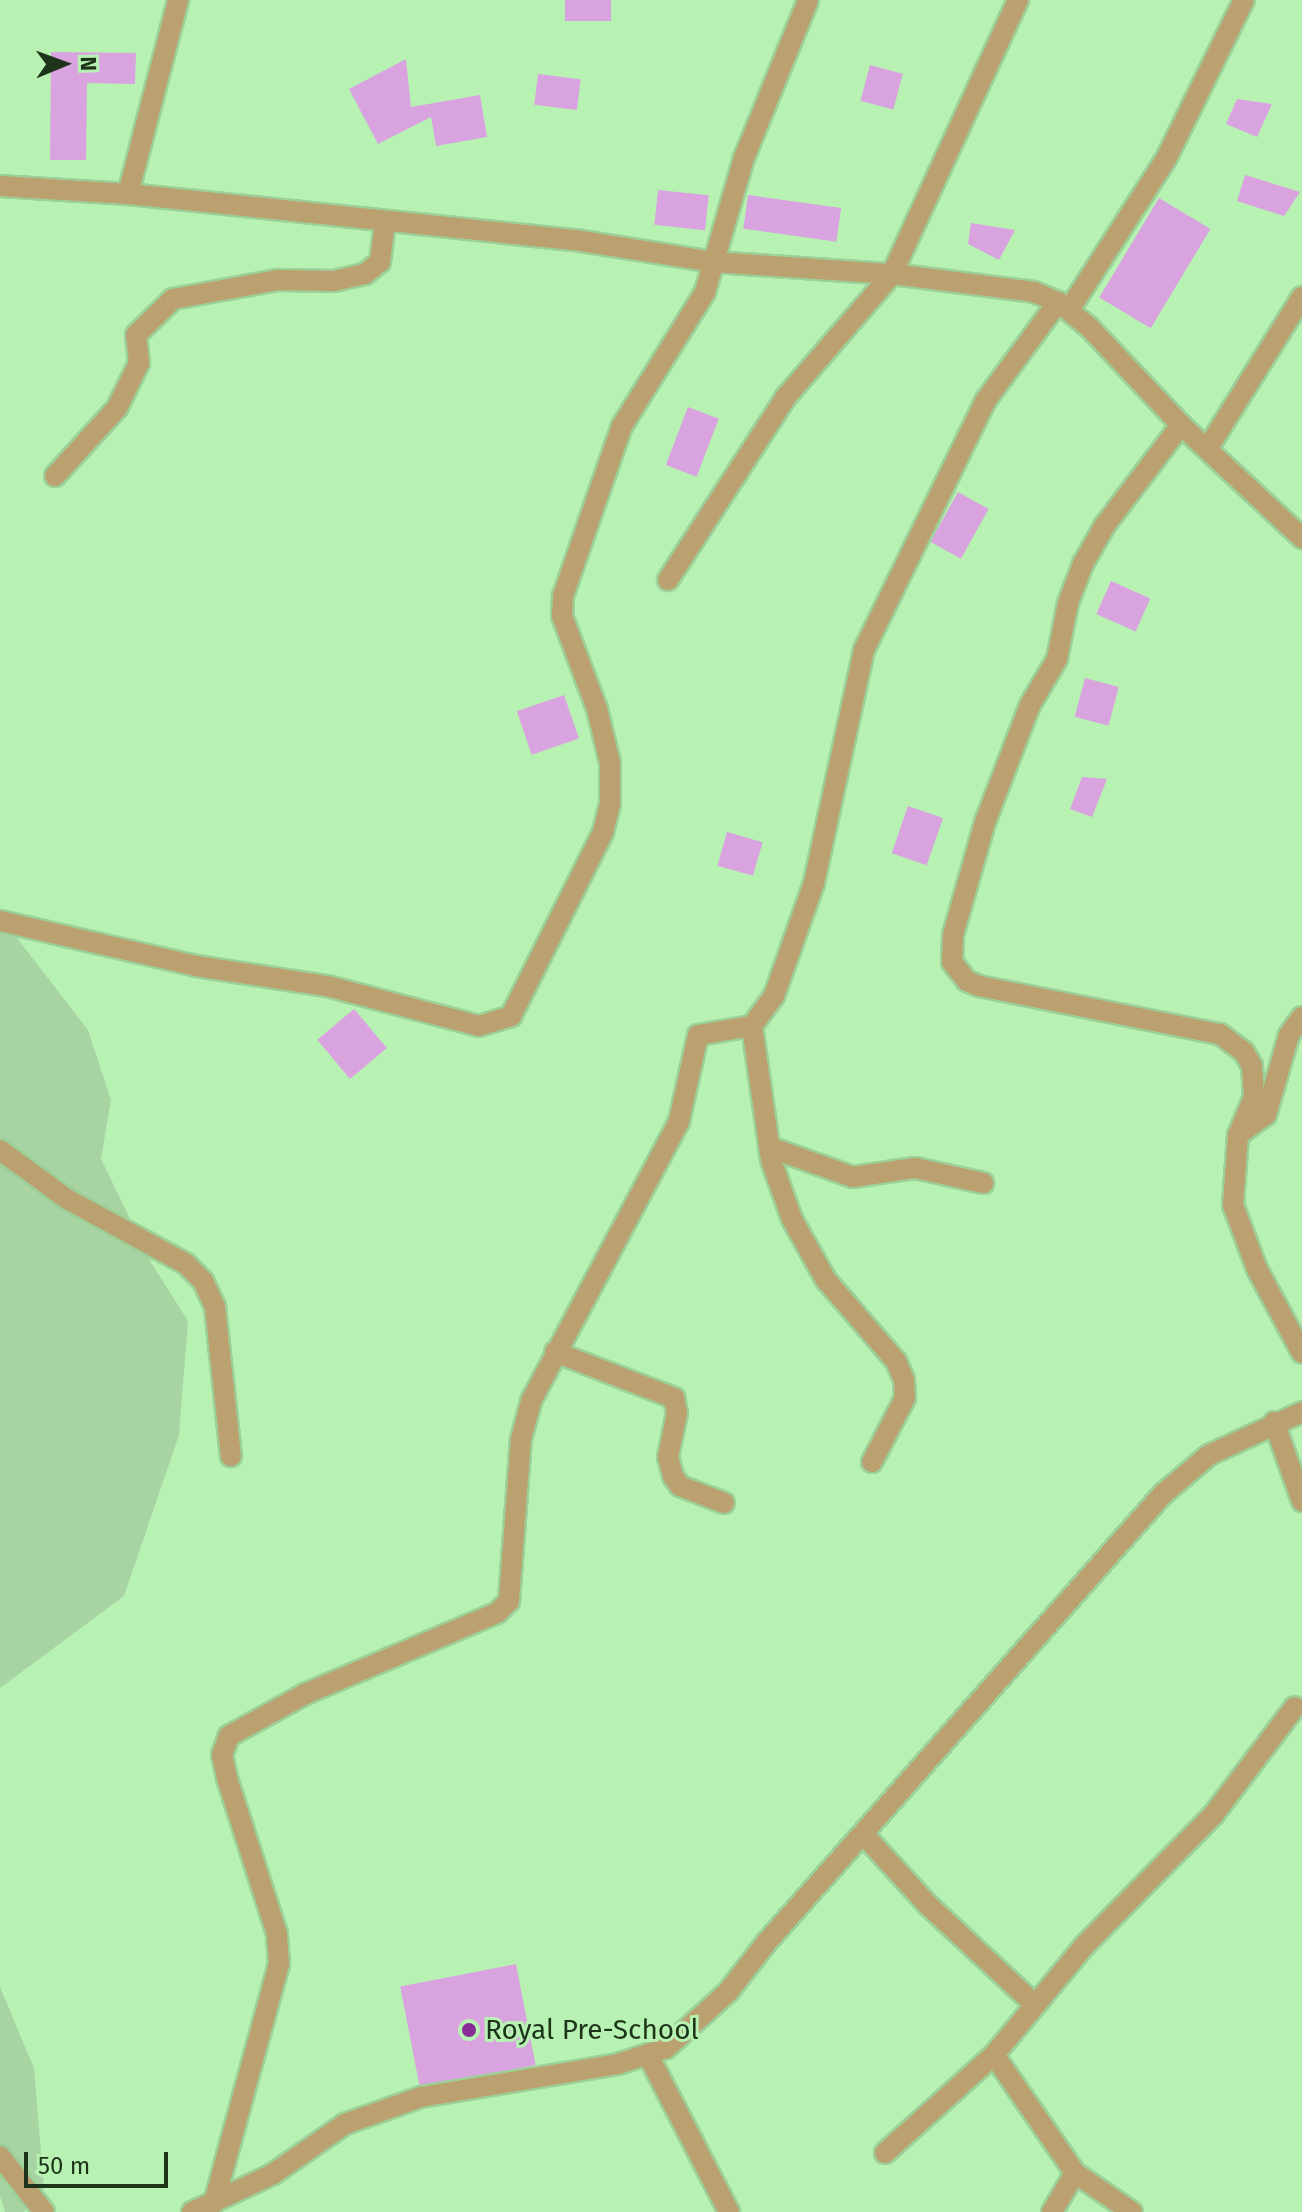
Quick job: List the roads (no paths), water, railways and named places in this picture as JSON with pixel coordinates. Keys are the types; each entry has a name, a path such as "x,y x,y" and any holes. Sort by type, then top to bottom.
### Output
{"street":[{"path":"128,194 178,0"},
{"path":"0,921 196,966 327,986 479,1026 511,1016 603,832 610,803 610,763 597,709 562,616 563,596 622,426 696,312 744,158 808,0"},
{"path":"668,580 786,397 892,274 1018,0"},
{"path":"872,1462 905,1398 904,1380 896,1361 826,1280 792,1219 769,1147 752,1026 774,996 814,883 864,650 986,400 1063,306 1166,159 1244,0"},
{"path":"0,186 128,194 581,241 714,262 892,274 1013,287 1063,306 1181,425 1302,538"},
{"path":"55,476 117,408 138,369 136,335 173,299 278,280 334,281 365,274 380,262 385,221"},
{"path":"1208,448 1302,297"},
{"path":"1181,425 1105,525 1083,564 1068,603 1057,659 1030,705 985,822 951,948 958,972 979,986 1233,1039 1254,1078 1254,1097 1238,1135 1233,1205 1238,1226 1295,1328 1302,1353"},
{"path":"1238,1135 1266,1115 1289,1035 1302,1017"},
{"path":"214,2203 279,1964 277,1934 227,1778 222,1755 229,1736 305,1694 497,1613 509,1601 521,1439 531,1401 679,1121 698,1035 752,1026"},
{"path":"769,1147 853,1177 915,1168 983,1183"},
{"path":"0,1150 67,1199 186,1264 203,1281 215,1307 231,1456"},
{"path":"555,1352 674,1398 677,1413 668,1457 673,1476 680,1486 724,1503"},
{"path":"192,2212 273,2174 345,2124 421,2097 648,2055 666,2048 718,2003 1163,1494 1209,1455 1274,1422 1302,1412"},
{"path":"1274,1422 1302,1501"},
{"path":"885,2153 994,2055 1034,2004 1214,1814 1295,1707"},
{"path":"864,1835 929,1906 1034,2004"},
{"path":"648,2055 729,2212"},
{"path":"994,2055 1069,2165 1132,2212"},
{"path":"0,2156 44,2212"},
{"path":"1052,2212 1069,2165"}],"place":[{"name":"Royal Pre-School","path":"469,2030"}]}
